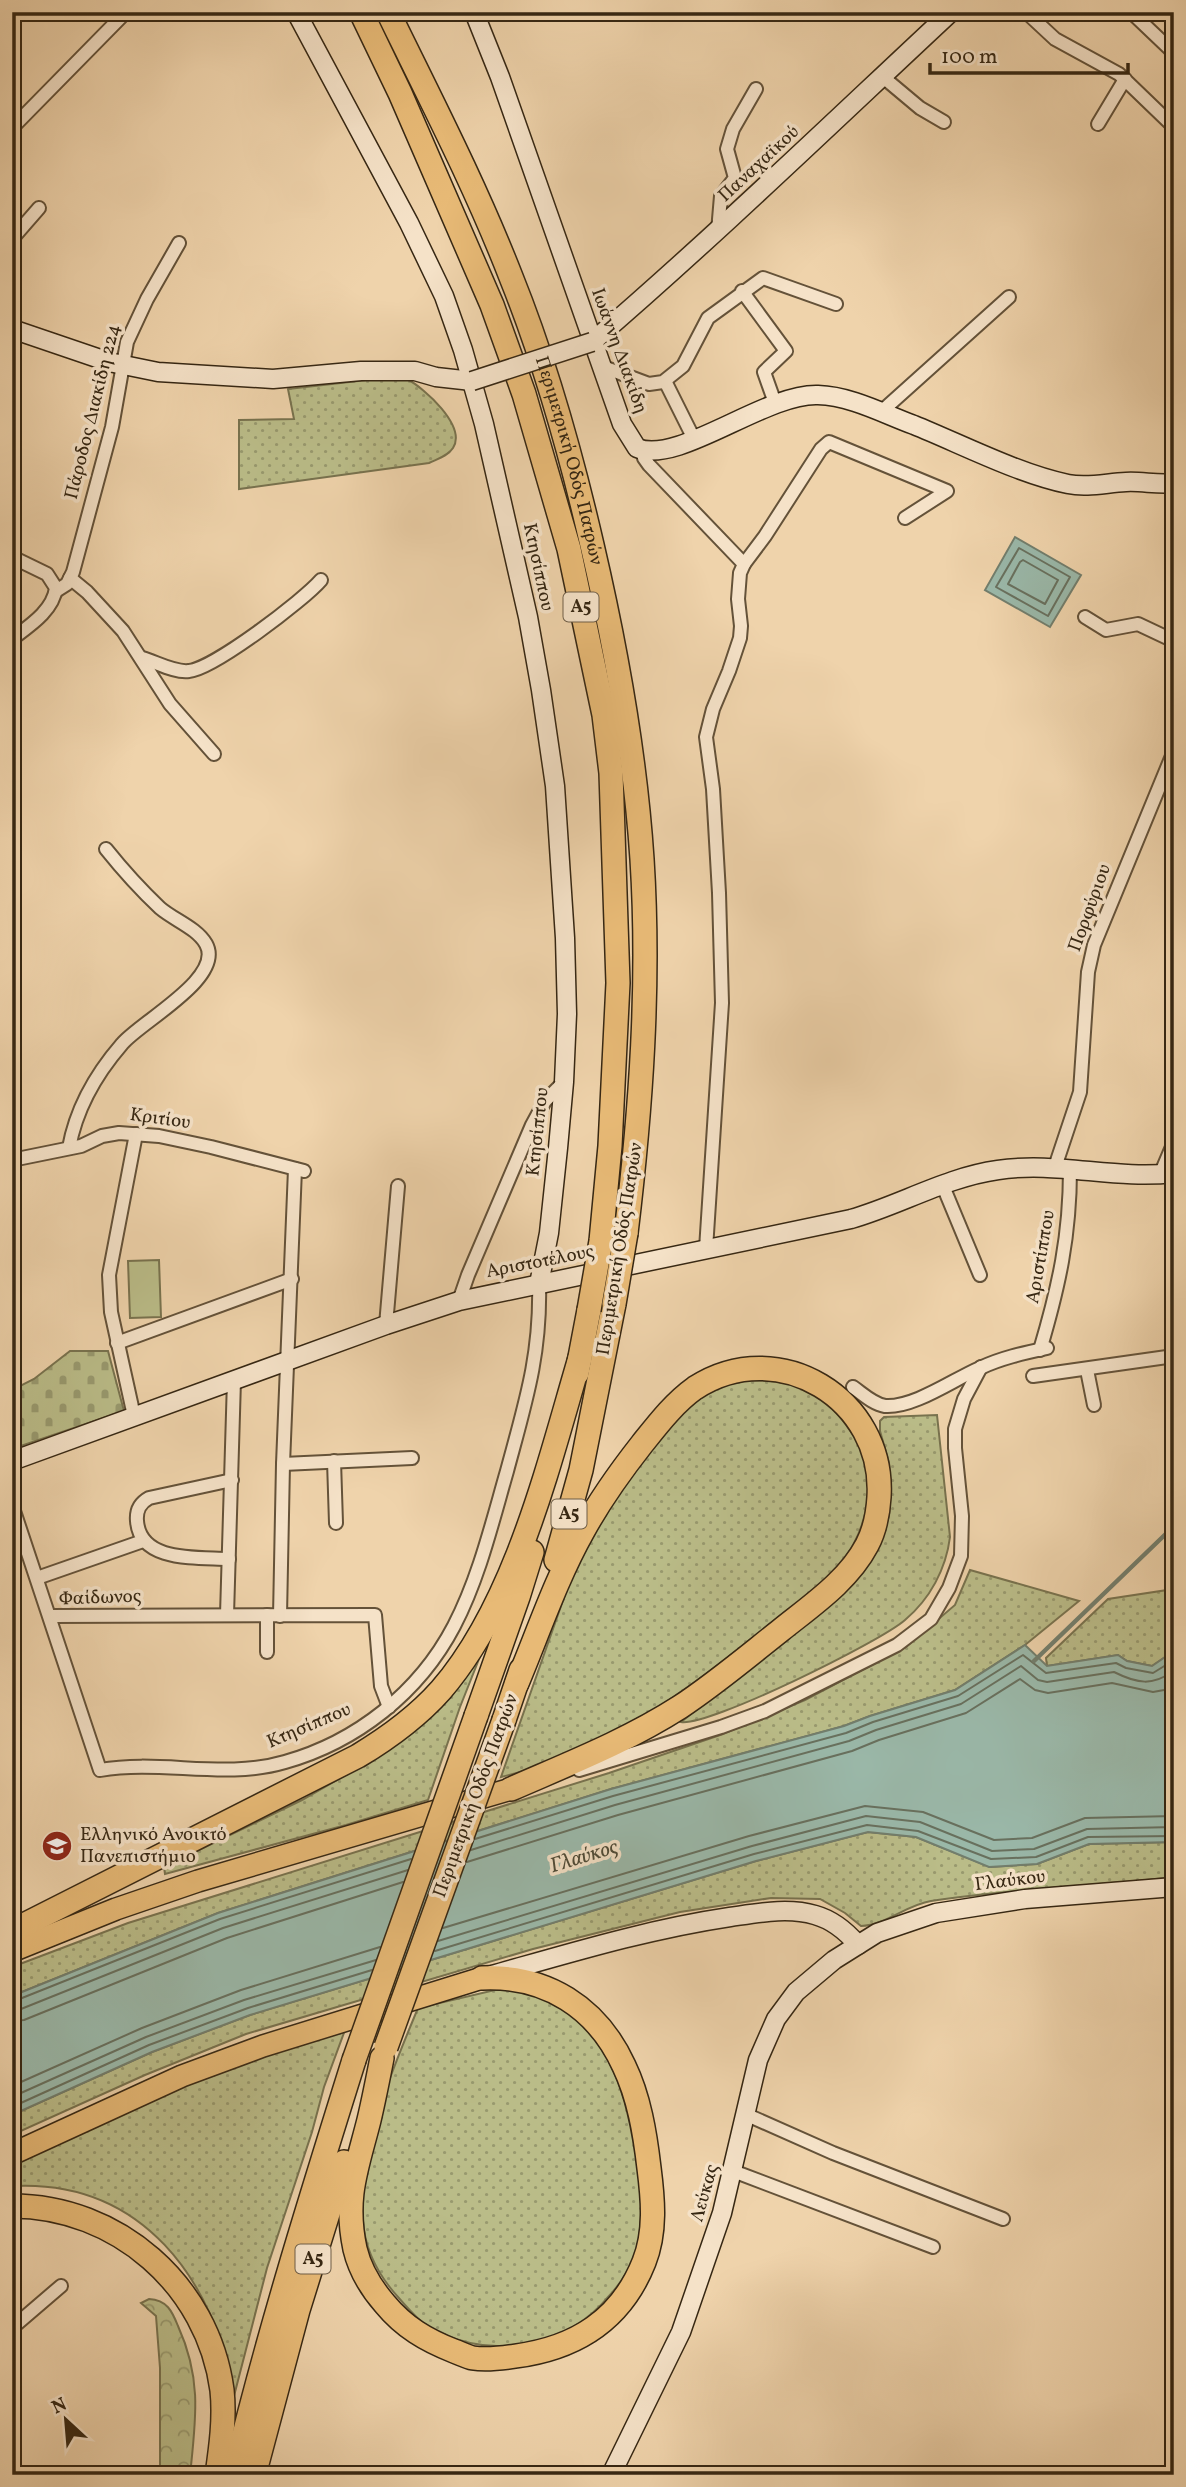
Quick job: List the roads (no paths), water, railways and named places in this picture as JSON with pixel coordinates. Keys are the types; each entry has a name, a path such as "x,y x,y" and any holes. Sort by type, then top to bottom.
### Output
{"highway":[{"name":"Περιμετρική Οδός Πατρών","path":"234,2475 290,2262 354,2060 518,1597 548,1498 589,1310 601,1241 610,1146 618,983 611,773 604,715 569,549 524,394 492,305 361,12"},
{"name":"Περιμετρική Οδός Πατρών","path":"254,2475 321,2231 360,2114 517,1683 564,1534 581,1470 614,1304 626,1233 639,1109 644,1011 644,930 638,812 614,646 576,482 522,304 461,161 388,12"},
{"path":"12,1931 358,1756 403,1727 433,1699 473,1645 502,1588 536,1506 580,1358"},
{"path":"511,1788 628,1737 680,1707 822,1598 846,1574 867,1545 878,1516 879,1496 877,1461 866,1434 843,1402 826,1388 783,1370 764,1368 736,1370 706,1382 689,1393 661,1420 631,1459 583,1531 517,1683"},
{"path":"384,2052 351,2189 355,2249 364,2274 383,2302 397,2318 427,2341 473,2358 542,2353 575,2341 605,2320 629,2291 645,2260 653,2224 647,2152 638,2103 628,2073 617,2050 595,2020 574,2003 548,1988 519,1980 503,1977 481,1978"},
{"path":"12,2206 64,2211 117,2232 142,2249 173,2280 206,2334 219,2375 223,2404 217,2475"}],"main road":[{"path":"12,1951 116,1909 198,1881 511,1788"},
{"path":"12,2154 181,2077 251,2050 481,1978"}],"street":[{"path":"12,128 126,12"},
{"name":"Κτησίππου","path":"251,1769 284,1762 325,1747 364,1727 413,1682 443,1644 455,1623 477,1569 532,1380 538,1340 539,1284 549,1233 564,1082 567,1013 565,938 552,760 528,617 484,424 436,275 296,12"},
{"name":"Ιωάννη Διακίδη","path":"474,12 500,77 622,425 636,446 643,450"},
{"name":"Παναχαϊκού","path":"592,342 718,231 951,12"},
{"path":"1026,12 1055,39 1125,79 1174,128"},
{"path":"1131,12 1174,53"},
{"path":"883,77 919,108 944,122"},
{"path":"1098,124 1125,79"},
{"path":"718,231 721,196 735,178 727,149 733,129 756,89"},
{"path":"12,239 38,208"},
{"name":"Πάροδος Διακίδη 224","path":"70,578 111,427 122,366 133,327 178,243"},
{"path":"601,366 649,384 664,381 683,366 708,318 763,278 836,304"},
{"path":"742,291 786,351 764,372 775,403"},
{"path":"881,412 1009,297"},
{"path":"12,328 63,348 122,366 158,372 260,379 373,371 415,372 472,380 592,342"},
{"path":"664,381 694,439"},
{"path":"744,564 648,463 643,456 643,450 668,447 694,439 775,403 800,396 822,395 881,412 1023,470 1066,483 1086,486 1129,482 1174,483"},
{"path":"706,1249 722,1003 722,942 713,789 706,737 713,709 740,638 737,599 740,573 821,449 829,442 947,491 905,517"},
{"path":"12,557 50,577 55,584 55,592"},
{"path":"12,639 42,614 55,592 64,587 70,578 107,612 142,658 170,704 214,754"},
{"path":"142,658 185,672 199,670 253,636 300,601 321,580"},
{"path":"1085,617 1107,630 1139,624 1174,640"},
{"name":"Πορφύριου","path":"1062,1168 1080,1092 1088,972 1094,945 1174,751"},
{"path":"69,1148 76,1119 85,1100 118,1048 178,997 210,961 208,948 200,936 162,909 106,849"},
{"path":"460,1301 468,1275 532,1125 545,1101 564,1082"},
{"name":"Κριτίου","path":"12,1160 69,1148 112,1133 136,1134 211,1147 299,1170 292,1279"},
{"path":"134,1416 111,1312 109,1268 136,1134"},
{"path":"1167,1174 1174,1142"},
{"name":"Αριστοτέλους","path":"12,1461 386,1325 460,1301 851,1219 891,1207 976,1174 998,1170 1062,1168 1127,1175 1167,1174"},
{"name":"Αριστίππου","path":"981,1367 1043,1349 1065,1254 1069,1220 1062,1168"},
{"path":"386,1325 398,1186"},
{"path":"943,1186 980,1275"},
{"path":"117,1343 292,1279 274,1616 267,1651"},
{"path":"1033,1376 1174,1356"},
{"path":"853,1387 872,1401 885,1406 896,1405 921,1397 981,1367"},
{"path":"511,1788 721,1727 765,1711 897,1645 931,1619 949,1588 961,1556 962,1516 955,1429 964,1399 981,1367"},
{"path":"1087,1370 1094,1405"},
{"path":"228,1615 234,1380"},
{"path":"283,1464 412,1458"},
{"path":"334,1461 336,1523"},
{"path":"229,1559 160,1553 143,1541 137,1516 145,1500 155,1496 232,1480"},
{"path":"12,1505 51,1616"},
{"path":"37,1578 143,1541"},
{"name":"Φαίδωνος","path":"251,1769 128,1767 100,1770 51,1616 375,1615 381,1686 388,1707"},
{"name":"Γλαύκου","path":"858,1945 877,1933 953,1909 1025,1899 1174,1887"},
{"path":"481,1978 644,1934 767,1912 814,1915 842,1929 858,1945"},
{"name":"Λεύκας","path":"611,2475 681,2332 722,2213 758,2060 769,2031 782,2009 806,1982 858,1945"},
{"path":"745,2114 864,2165 1003,2219"},
{"path":"733,2171 933,2247"},
{"path":"12,2328 61,2286"}],"water":[{"path":"1015,537 1081,575 1050,627 985,590"},
{"name":"Γλαύκος","path":"1025,1645 1047,1666 1118,1655 1127,1661 1152,1666 1174,1651 1174,1842 1089,1844 1037,1864 989,1867 916,1837 868,1832 756,1861 250,2015 152,2052 12,2115 12,1996 218,1913 611,1789 844,1726 955,1690"}],"waterway":[{"path":"1034,1661 1174,1526"}],"place":[{"name":"Ελληνικό Ανοικτό Πανεπιστήμιο","path":"57,1846"}]}
